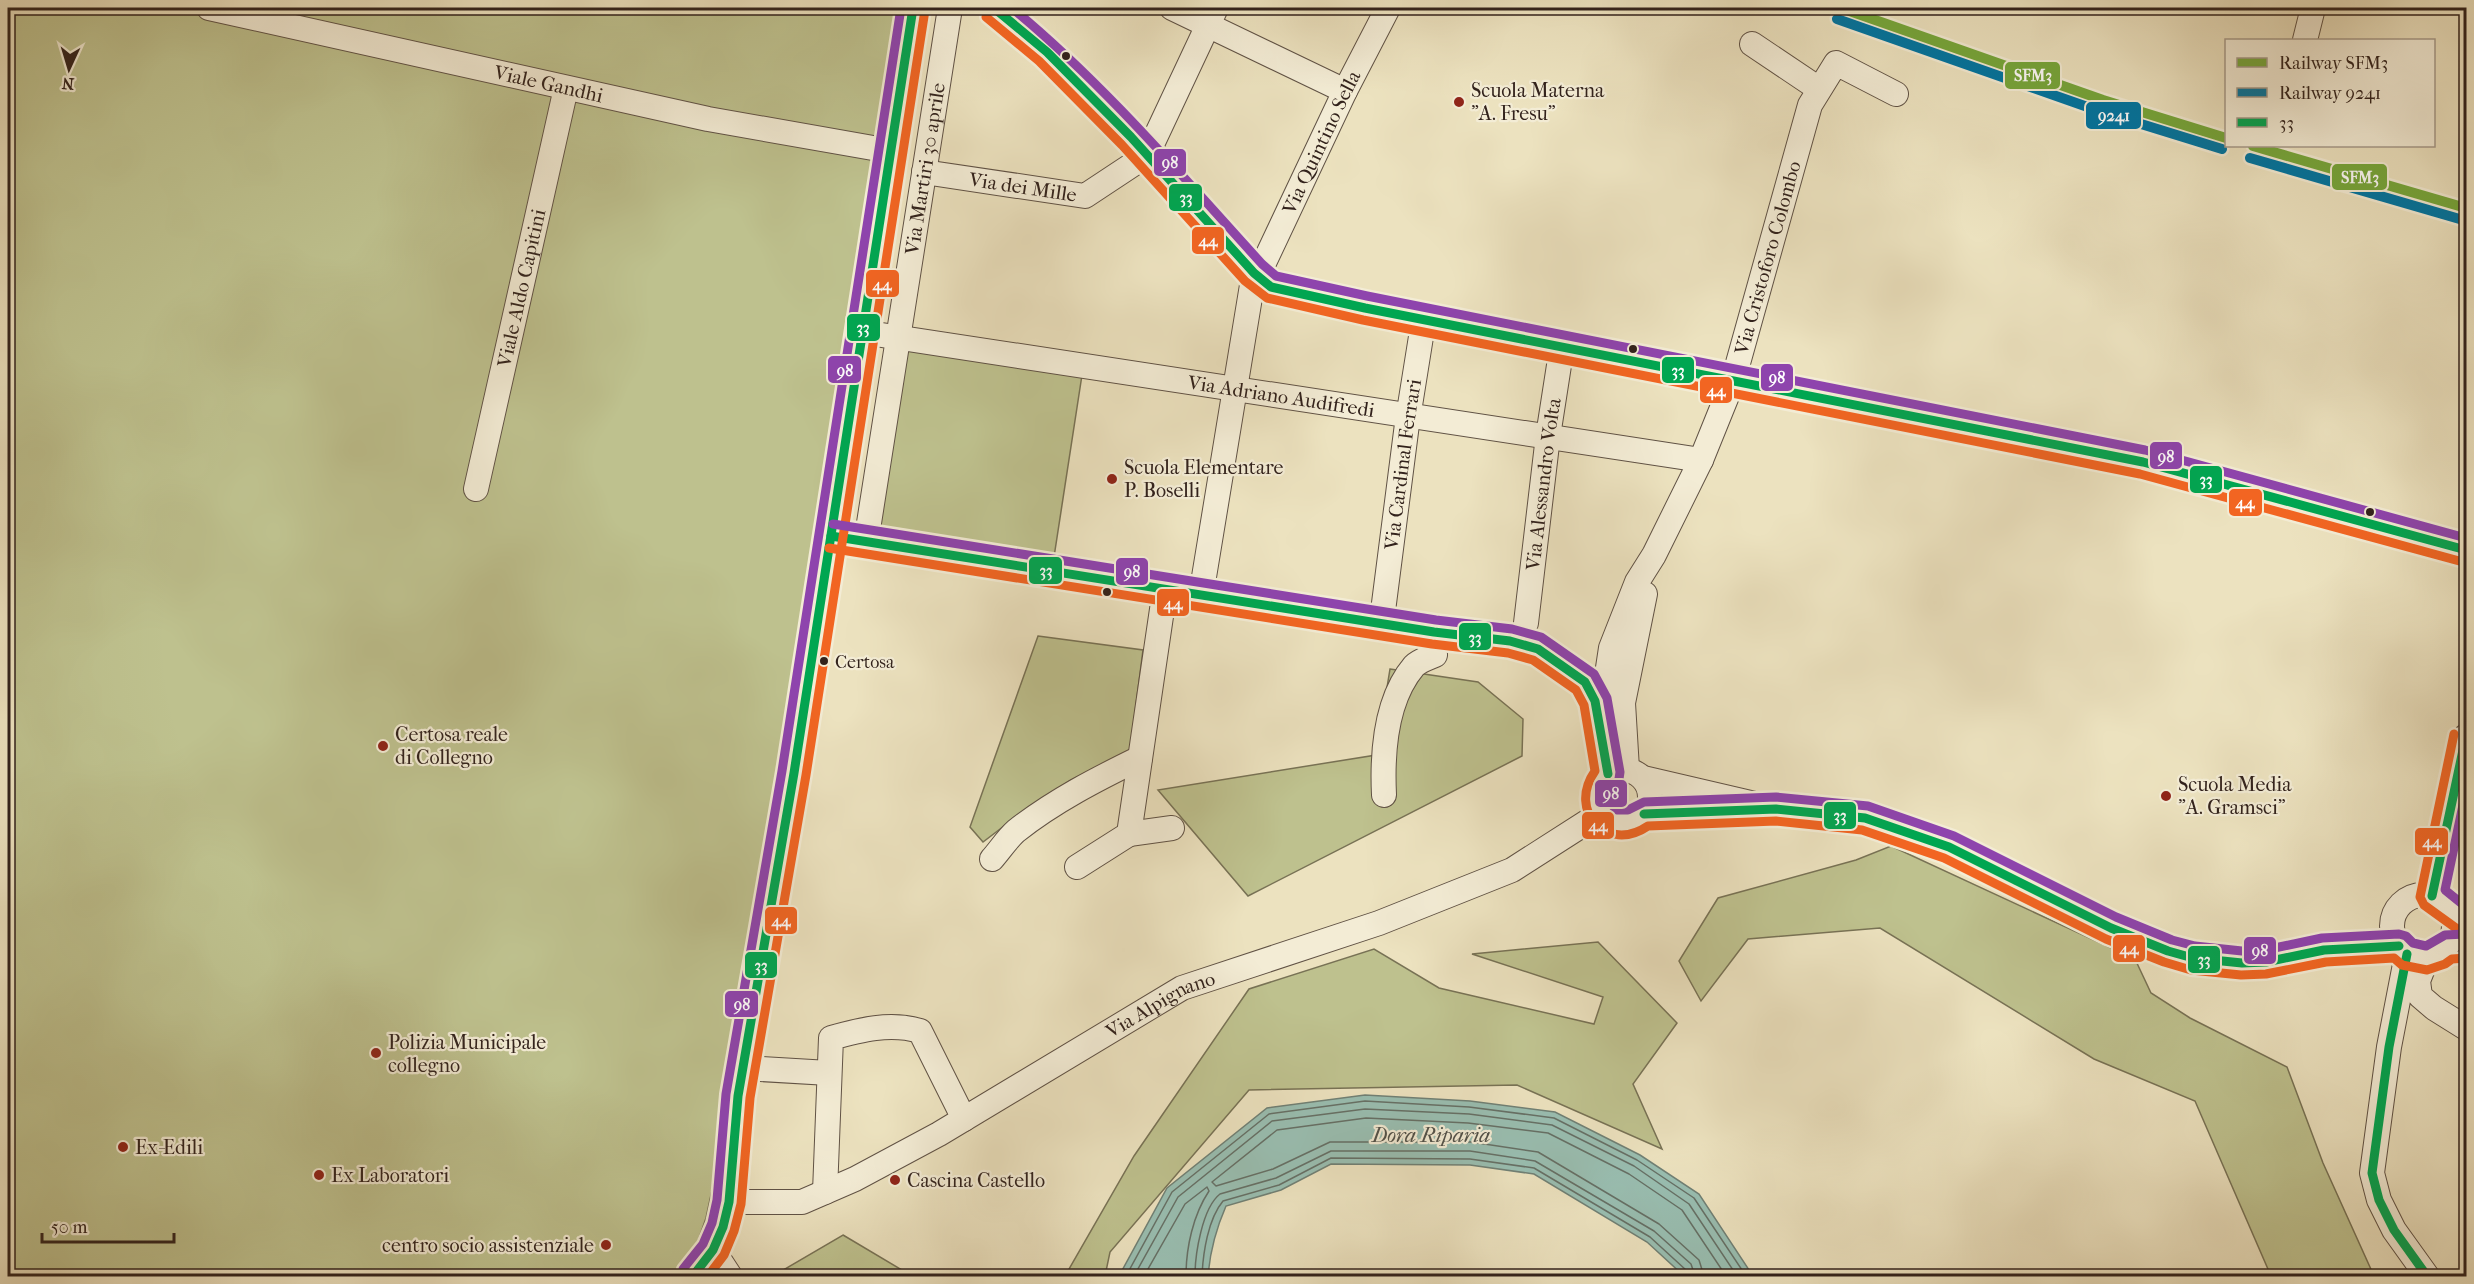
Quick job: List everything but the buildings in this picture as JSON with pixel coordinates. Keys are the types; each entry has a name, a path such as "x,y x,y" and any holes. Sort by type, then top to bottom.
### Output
{"street":[{"name":"Viale Gandhi","path":"209,8 708,119 890,151"},
{"name":"Via Martiri 30 aprile","path":"693,1276 713,1250 723,1227 729,1202 738,1096 793,784 913,8"},
{"name":"Via Martiri 30 aprile","path":"866,542 950,8"},
{"path":"994,8 1047,52 1147,156 1254,273 1271,287 2143,462 2466,550"},
{"path":"1172,8 1211,16 1345,91"},
{"name":"Via Quintino Sella","path":"1254,273 1262,267 1345,91 1388,8"},
{"path":"2305,39 2313,8"},
{"path":"1147,156 1211,16"},
{"path":"1752,44 1819,89"},
{"name":"Via Cristoforo Colombo","path":"1599,732 1611,648 1637,582 1654,555 1701,460 1732,381 1810,105 1836,63 1896,94"},
{"name":"Viale Aldo Capitini","path":"476,489 566,88"},
{"name":"Via dei Mille","path":"924,172 1085,196 1147,156"},
{"path":"1203,583 1254,273"},
{"name":"Via Cardinal Ferrari","path":"1383,611 1408,415 1424,318"},
{"name":"Via Adriano Audifredi","path":"862,332 1701,460"},
{"name":"Via Alessandro Volta","path":"1526,623 1548,436 1562,346"},
{"path":"831,536 1434,632 1510,641 1538,649 1585,682 1595,701 1599,732 1626,774 1649,788 1650,798 1644,814 1632,823 1624,824 1608,820 1601,813 1596,795 1600,782 1626,774 1776,809 1865,818 1910,831 1949,847 2112,928 2168,951 2193,958 2250,963 2266,962 2324,950 2392,922"},
{"name":"Via Cristoforo Colombo","path":"1626,774 1623,703 1632,651 1654,555"},
{"path":"1129,834 1166,589"},
{"path":"1384,795 1383,774 1387,736 1396,695 1416,664 1435,655"},
{"path":"2432,896 2466,736"},
{"path":"992,859 1015,832 1039,815 1088,783 1140,758"},
{"path":"1644,814 1776,809"},
{"name":"Via Alpignano","path":"729,1202 802,1202 855,1179 964,1119 1182,988 1379,923 1512,870 1601,813"},
{"path":"1077,867 1129,834 1172,828"},
{"path":"2324,950 2411,953 2440,953 2457,946 2455,929 2460,917 2445,903 2432,896 2418,895 2406,900 2396,911 2392,922 2393,937 2411,953 2420,996 2434,1008 2466,1028"},
{"path":"2411,953 2397,1008 2372,1173 2379,1200 2394,1230 2427,1276"},
{"path":"2397,1008 2466,1028"},
{"path":"825,1192 831,1038 866,1028 907,1027 920,1031 964,1119"},
{"path":"743,1068 830,1073"},
{"path":"713,1250 730,1276"}],"green space":[{"path":"8,8 900,8 762,907 716,1172 706,1218 698,1241 674,1276 8,1276"},
{"path":"905,348 1082,375 1054,557 876,529"},
{"path":"1038,636 1143,650 1130,751 1071,780 1025,810 983,842 970,827"},
{"path":"1390,669 1478,682 1523,719 1522,756 1248,896 1158,790 1376,755"},
{"path":"1891,846 2135,959 2151,993 2190,1018 2287,1067 2323,1163 2374,1276 2271,1276 2195,1101 2094,1059 1880,928 1748,939 1701,1001 1679,961 1718,898 1856,860"},
{"path":"1598,942 1677,1023 1633,1084 1662,1149 1517,1085 1249,1090 1110,1252 1105,1276 1065,1276 1134,1156 1249,989 1374,949 1439,988 1594,1024 1603,997 1472,954"},
{"path":"843,1235 912,1276 773,1276"}],"water":[{"name":"Dora Riparia","path":"1365,1095 1470,1101 1555,1112 1640,1155 1699,1194 1753,1276 1684,1276 1647,1242 1534,1174 1470,1165 1331,1164 1281,1190 1226,1206 1214,1240 1208,1276 1119,1276 1167,1188 1267,1108"}],"rail line":[{"name":"SFM3","path":"1841,8 2103,100 2225,138"},
{"name":"9241","path":"1837,19 2099,111 2222,149"},
{"name":"SFM3","path":"2256,147 2466,208"},
{"name":"9241","path":"2250,158 2463,220"}],"transit line":[{"name":"98","path":"683,1269 703,1244 712,1223 717,1200 726,1094 782,771 901,8"},
{"name":"33","path":"693,1276 713,1250 723,1227 729,1202 738,1096 794,773 913,8"},
{"name":"33","path":"994,8 1047,52 1131,137 1254,273 1271,287 1365,308 2143,462 2466,550"},
{"name":"98","path":"1012,8 1046,37 1110,99 1262,264 1276,276 2145,450 2466,538"},
{"name":"44","path":"708,1276 724,1255 734,1231 741,1204 750,1098 806,775 925,10"},
{"name":"44","path":"986,17 1039,61 1122,145 1245,281 1267,298 1363,320 2140,474 2463,562"},
{"name":"98","path":"833,524 1436,620 1512,629 1541,637 1594,674 1607,698 1620,772 1619,779 1609,797 1610,803 1617,810 1628,810 1644,802 1776,797 1868,806 1954,836 2116,917 2172,940 2195,946 2242,951 2265,950 2322,938 2399,934 2406,936 2413,943 2426,946 2445,935 2465,934"},
{"name":"33","path":"831,536 1434,632 1510,641 1538,649 1585,682 1595,701 1608,774"},
{"name":"44","path":"829,548 1432,644 1508,653 1533,660 1576,690 1584,705 1595,771 1588,786 1586,800 1589,813 1596,824 1618,835 1633,833 1648,826 1776,821 1862,830 1944,858 2106,939 2191,970 2241,975 2266,974 2326,962 2394,958 2402,965 2427,970 2452,959 2466,958"},
{"name":"44","path":"2454,734 2420,897 2424,905 2460,931"},
{"name":"33","path":"2432,896 2466,736"},
{"name":"98","path":"2466,791 2445,890 2466,907"},
{"name":"33","path":"1644,814 1776,809 1865,818 1949,847 2111,928 2168,951 2193,958 2242,963 2266,962 2324,950 2399,946"},
{"name":"33","path":"2407,954 2389,1047 2372,1173 2379,1200 2394,1230 2427,1276"}],"place":[{"name":"Scuola Materna \"A. Fresu\"","path":"1459,102"},
{"name":"Scuola Elementare P. Boselli","path":"1112,479"},
{"name":"Certosa","path":"824,661"},
{"name":"Certosa reale di Collegno","path":"383,746"},
{"name":"Scuola Media \"A. Gramsci\"","path":"2166,796"},
{"name":"Polizia Municipale collegno","path":"376,1053"},
{"name":"Ex-Edili","path":"123,1147"},
{"name":"Ex Laboratori","path":"319,1175"},
{"name":"Cascina Castello","path":"895,1180"},
{"name":"centro socio assistenziale","path":"606,1245"}]}
